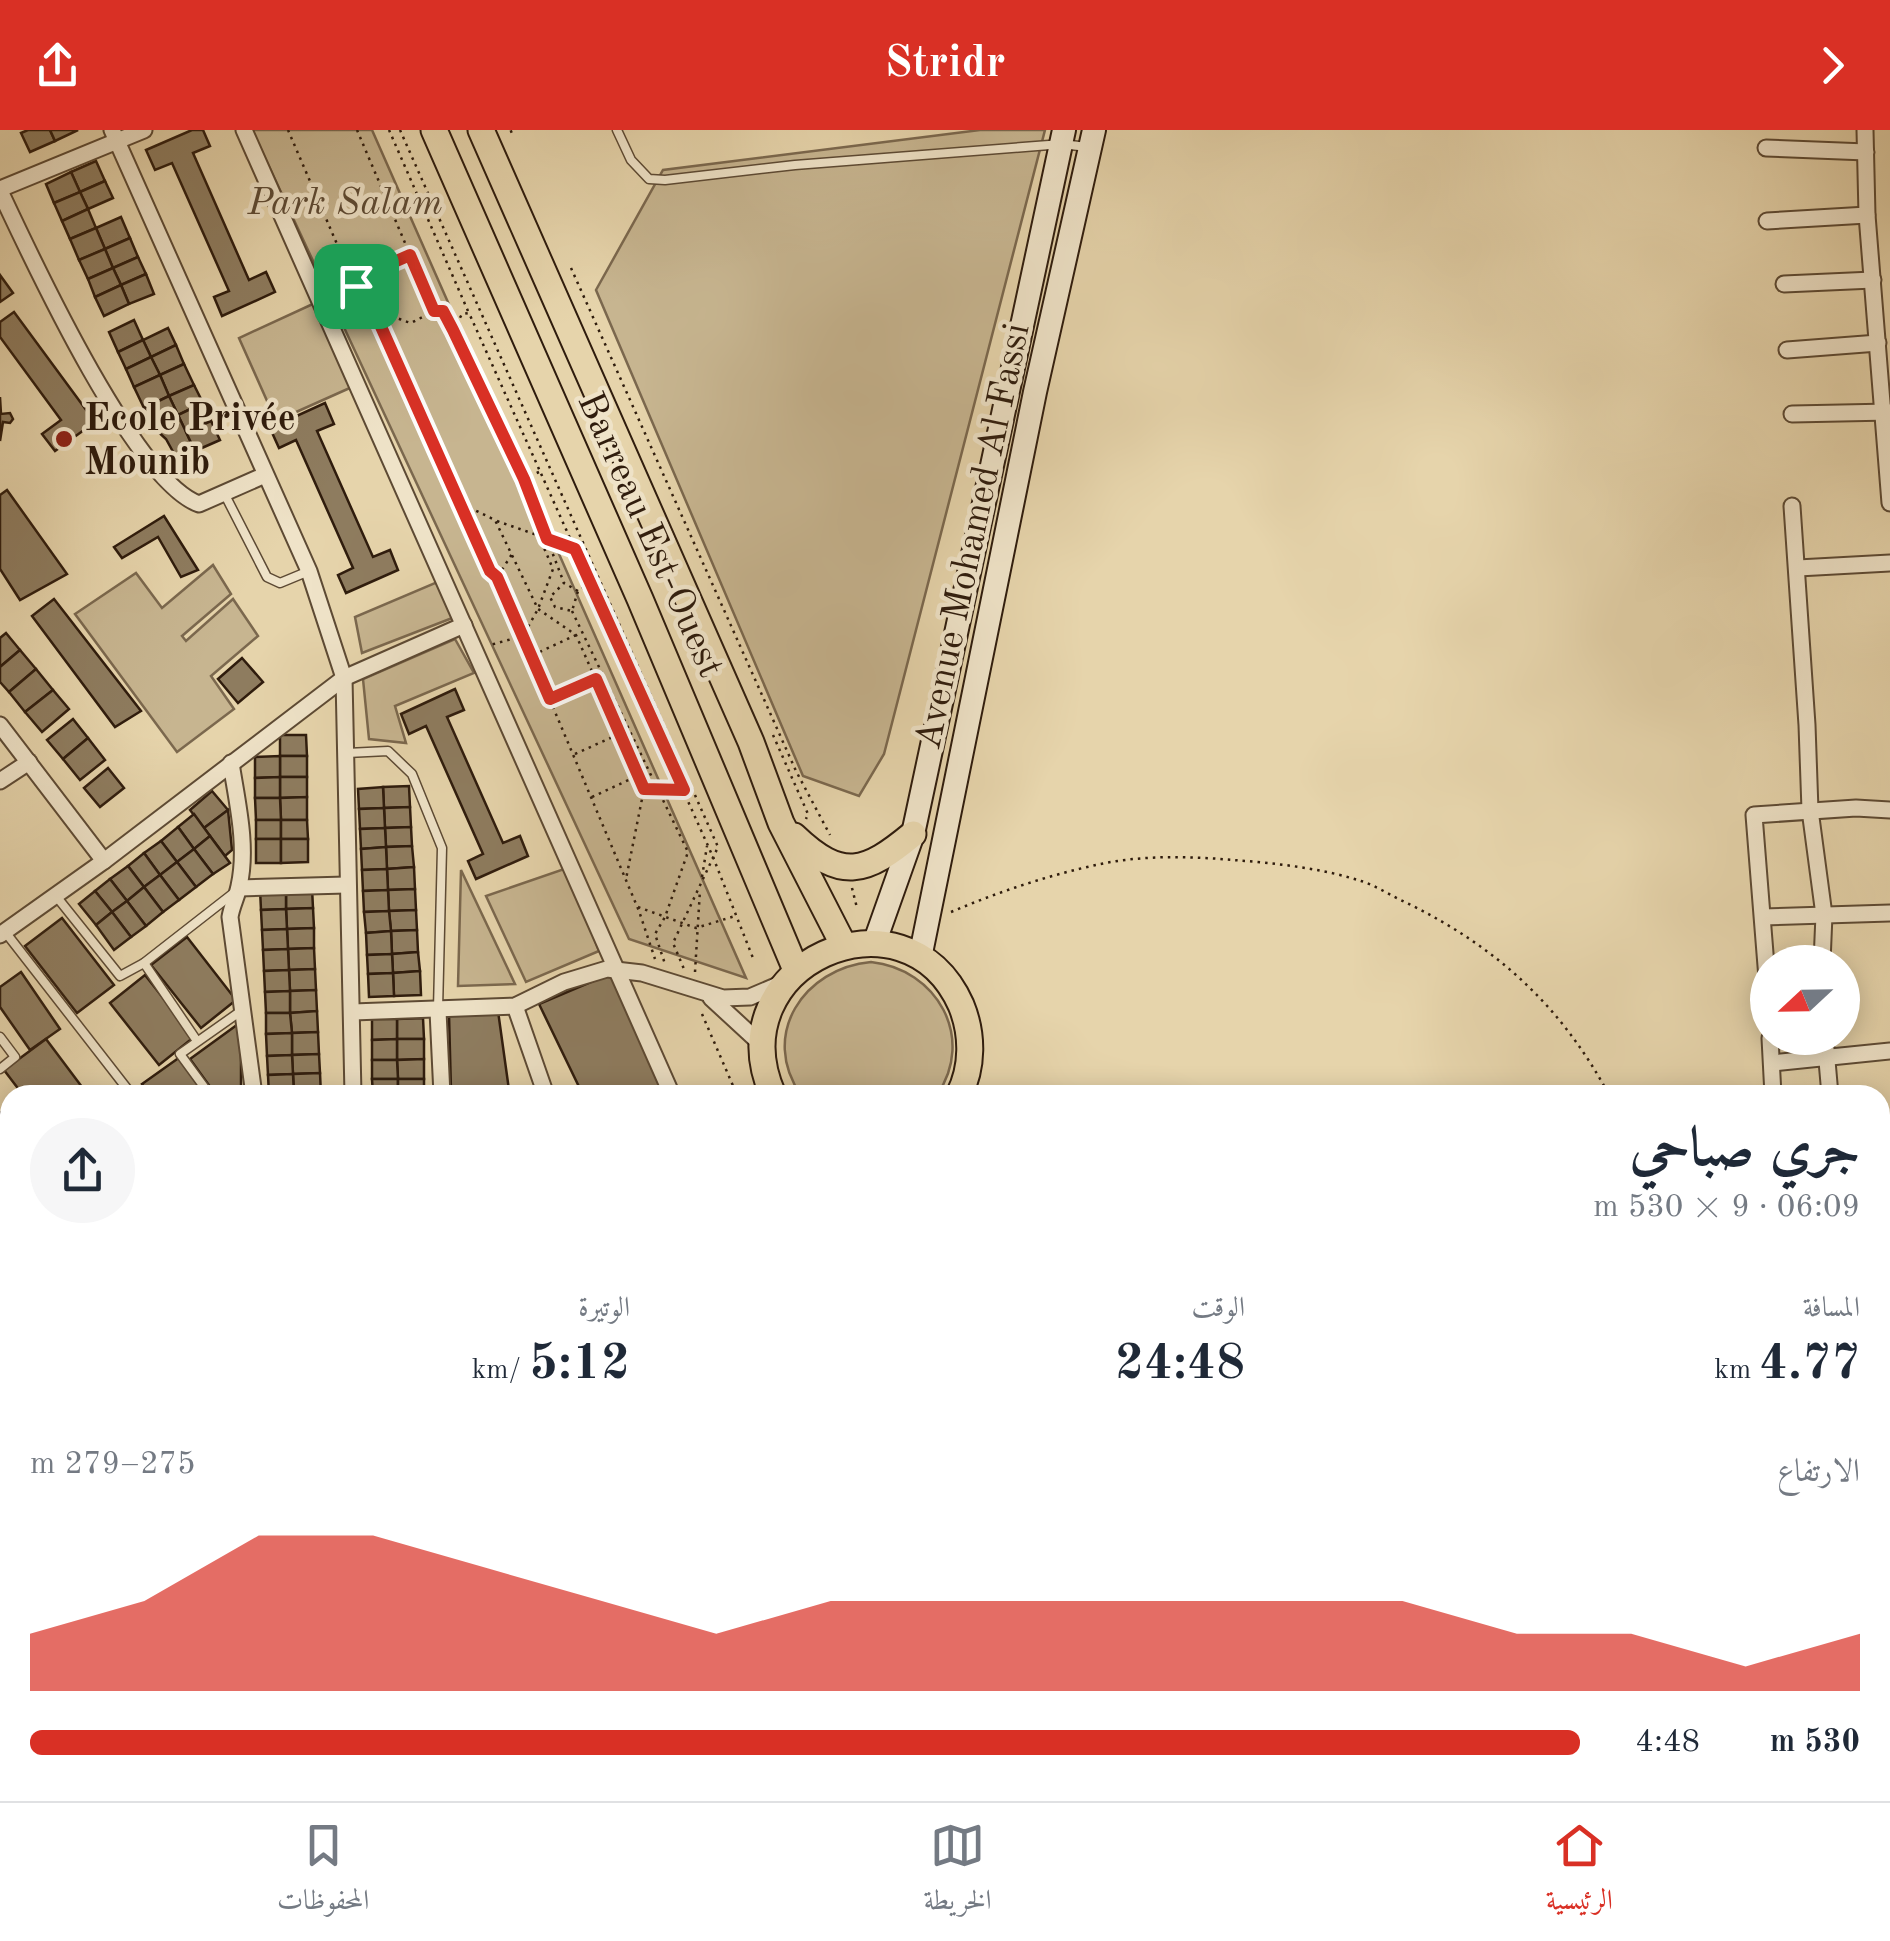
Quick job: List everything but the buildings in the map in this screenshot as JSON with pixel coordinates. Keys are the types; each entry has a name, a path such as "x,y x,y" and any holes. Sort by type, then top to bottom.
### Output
{"main road":[{"name":"Barreau Est-Ouest","path":"434,130 648,617 790,976"},
{"name":"Barreau Est-Ouest","path":"480,130 751,742 781,823 844,946"},
{"path":"781,823 820,859 848,869 876,862 913,834"},
{"path":"769,1085 762,1045 768,1012 790,976 810,959 844,946 874,944 920,958 948,984 965,1017 970,1053 962,1085"}],"street":[{"path":"144,130 114,136 0,191 80,351 135,442 157,470 199,504 265,475"},
{"path":"244,130 594,918 614,972 632,1001 668,1085"},
{"path":"1865,130 1890,503"},
{"path":"114,136 310,571 344,678 353,1085"},
{"name":"Avenue Mohamed Al Fassi","path":"874,944 913,834 1063,137"},
{"name":"Avenue Mohamed Al Fassi","path":"920,958 1031,411 1092,139"},
{"path":"1766,148 1866,152"},
{"path":"1767,220 1868,214"},
{"path":"1870,246 1890,246"},
{"path":"1784,284 1873,280"},
{"path":"1787,350 1878,343"},
{"path":"1792,414 1886,413"},
{"path":"1792,506 1810,810 1824,915 1823,945"},
{"path":"1798,568 1890,563"},
{"path":"3,934 344,678 464,625"},
{"path":"0,725 104,861"},
{"path":"0,781 29,762"},
{"path":"232,763 241,824 239,888 232,900 230,917 253,1085"},
{"path":"1765,945 1754,815 1890,810"},
{"path":"239,888 346,885"},
{"path":"1763,917 1890,913"},
{"path":"352,1012 514,1006 576,978 607,969 642,973 723,998 750,996 790,976"},
{"path":"696,988 762,1045"},
{"path":"514,1006 542,1085"},
{"path":"438,1010 442,1085"},
{"path":"1772,1063 1890,1052"},
{"path":"1771,1055 1773,1085"},
{"path":"1826,1056 1829,1085"}],"lane":[{"path":"617,130 631,160 649,179 1063,137 1092,139"},
{"path":"224,494 267,576 280,582 310,571"},
{"path":"343,754 388,751 403,762 418,785 442,848 438,1010"},
{"path":"56,896 120,976 144,963 239,888"},
{"path":"3,934 124,1085"},
{"path":"144,963 197,1041"},
{"path":"203,1085 180,1054 244,1010"},
{"path":"0,1037 15,1058 0,1069"}],"path":[{"path":"288,130 353,280 370,302 456,501 490,571 497,577 532,655 637,907 655,961 666,966 655,934 688,852 572,611 578,591 591,583"},
{"path":"357,130 434,311"},
{"path":"389,130 708,844 752,958"},
{"path":"400,130 718,847 673,943 696,988 733,1085"},
{"path":"353,280 410,255"},
{"path":"571,268 796,771 830,836"},
{"path":"370,302 410,323 434,311 443,311 524,479 564,583 578,591"},
{"path":"453,330 462,314 468,313"},
{"path":"474,650 523,636 538,609 553,568 516,482 541,472"},
{"path":"456,501 575,549"},
{"path":"496,520 538,609 576,635 644,789 626,880"},
{"path":"497,577 512,554"},
{"path":"564,583 550,597 554,607 572,611"},
{"path":"532,655 576,635"},
{"path":"550,699 596,679"},
{"path":"573,755 620,734"},
{"path":"591,797 638,776"},
{"path":"644,789 684,790"},
{"path":"696,988 696,928 708,844"},
{"path":"926,922 1004,890 1099,864 1165,857 1272,862 1361,881 1464,932 1526,982 1563,1021 1603,1085"},
{"path":"848,869 857,908"},
{"path":"637,907 696,928 736,915"},
{"path":"676,971 696,988"}],"green space":[{"name":"Park Salam","path":"252,130 372,130 746,978 629,939"},
{"path":"980,130 1045,130 884,754 859,796 803,776 596,290 663,170"},
{"path":"315,303 352,387 276,421 239,338"},
{"path":"213,565 231,594 182,636 186,641 233,599 258,636 211,676 234,709 177,752 75,614 136,573 162,608"},
{"path":"442,580 460,615 362,653 355,617"},
{"path":"455,639 474,673 395,706 406,743 369,739 363,679"},
{"path":"567,868 599,951 526,982 486,896"},
{"path":"461,870 515,984 458,986"},
{"path":"871,962 894,967 931,992 951,1030 952,1051 942,1085 796,1085 785,1050 787,1028 795,1008 808,991 847,967"}],"place":[{"name":"Ecole Privée Mounib","path":"64,439"}],"route":[{"path":"410,255 434,311 443,311 453,330 524,479 547,539 575,549 684,790 644,789 596,679 550,699 497,577 490,571 456,501 370,302 356,286 353,280 410,255"}]}
